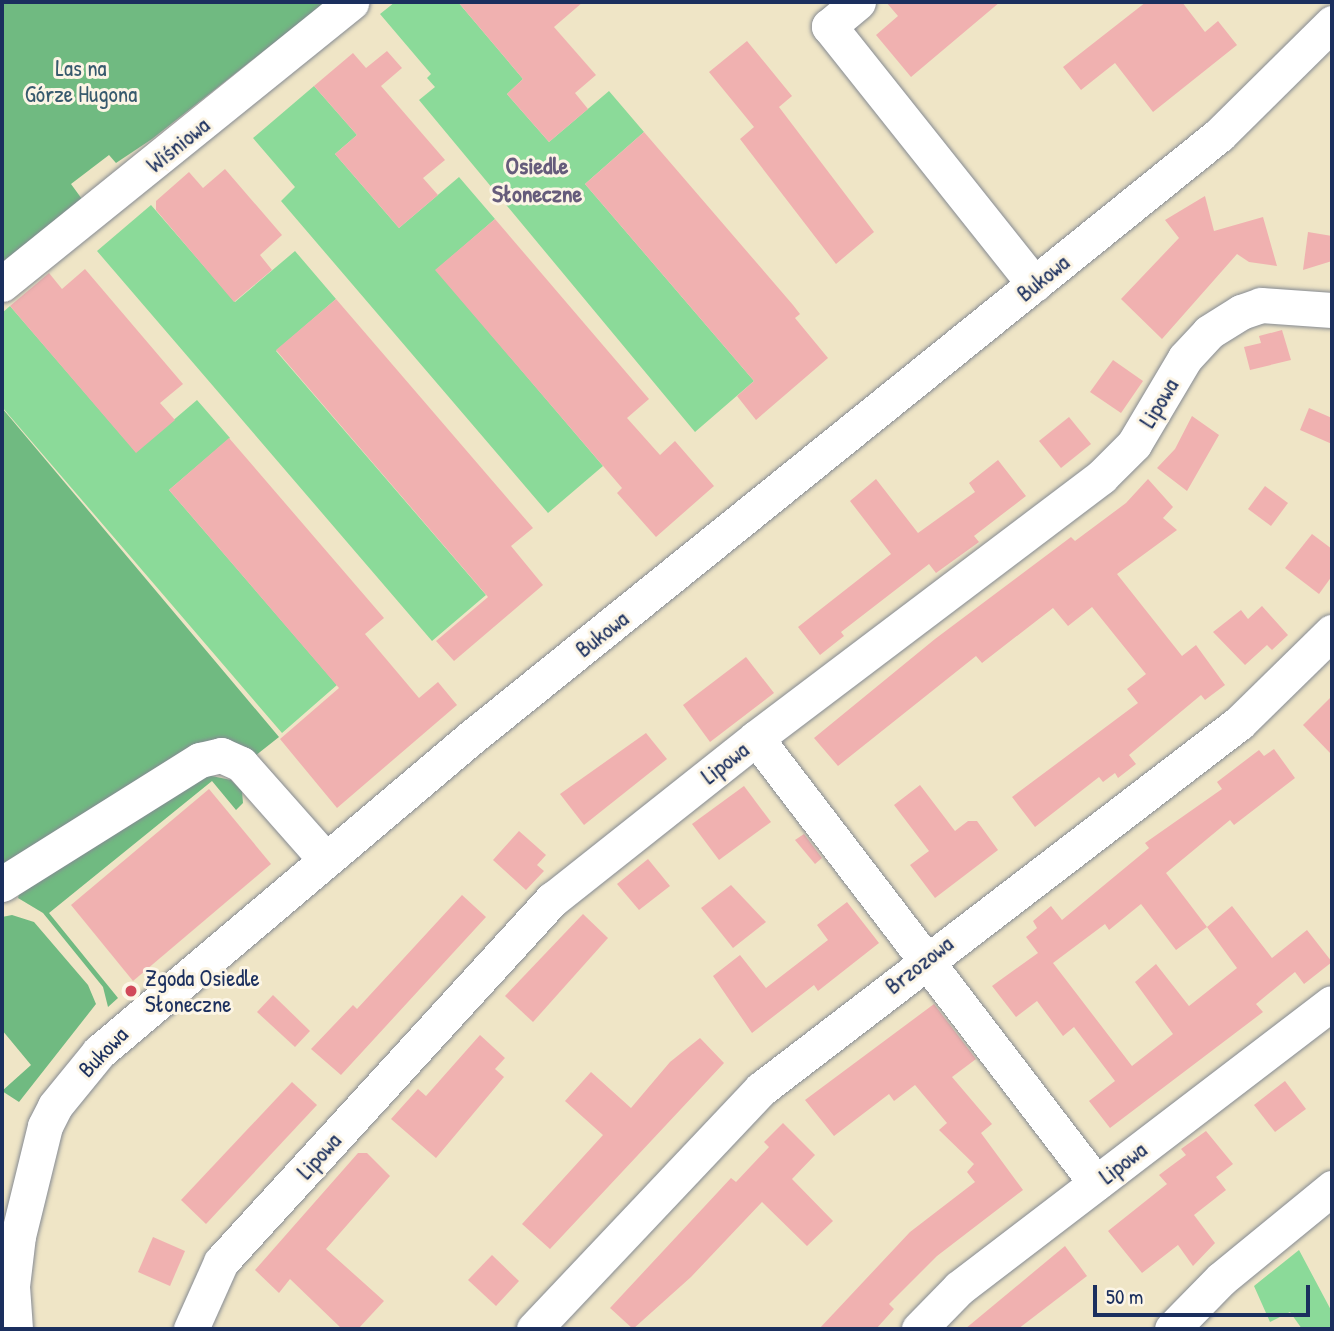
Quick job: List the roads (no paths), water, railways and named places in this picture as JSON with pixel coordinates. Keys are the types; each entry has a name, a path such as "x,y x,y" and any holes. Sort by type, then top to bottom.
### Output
{"street":[{"name":"Wiśniowa","path":"2,284 351,2"},
{"path":"858,2 829,26 1034,285"},
{"name":"Bukowa","path":"15,1329 12,1286 18,1236 45,1126 55,1105 99,1052 325,859 1219,135 1332,23"},
{"name":"Lipowa","path":"191,1329 221,1262 553,899 756,738 1101,477 1134,444 1185,358 1209,332 1241,312 1261,305 1332,310"},
{"name":"Brzozowa","path":"534,1329 761,1089 928,958 1239,723 1332,632"},
{"path":"756,738 928,958 1096,1184"},
{"path":"2,884 200,760 221,755 241,764 325,859"},
{"name":"Lipowa","path":"919,1329 959,1288 1332,1003"},
{"path":"1172,1329 1221,1279 1332,1188"}],"place":[{"name":"Zgoda Osiedle Słoneczne","path":"131,991"}],"district":[{"name":"Osiedle Słoneczne","path":"537,180"}],"park label":[{"name":"Las na Górze Hugona","path":"81,81"}]}
